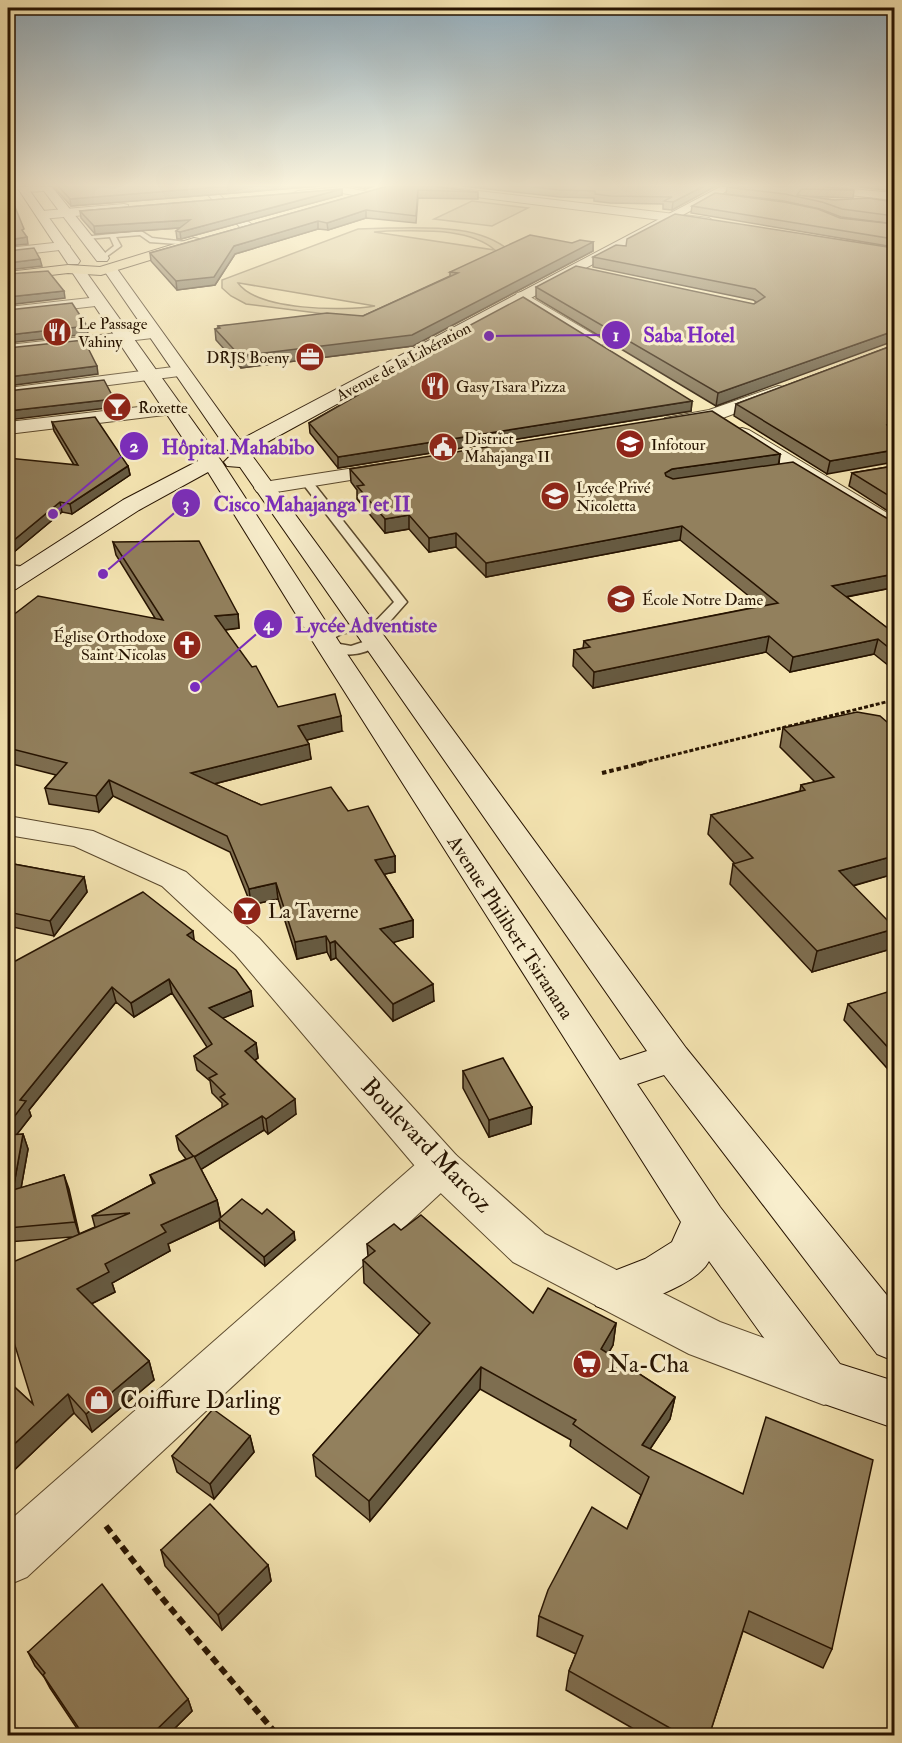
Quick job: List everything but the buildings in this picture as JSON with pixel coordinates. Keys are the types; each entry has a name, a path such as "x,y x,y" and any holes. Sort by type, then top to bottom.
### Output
{"main road":[{"path":"8,270 35,268"},
{"path":"8,276 57,268"},
{"name":"Avenue Philibert Tsiranana","path":"74,268 174,410 224,456 264,488 371,634 672,1058 894,1339"},
{"name":"Avenue Philibert Tsiranana","path":"113,268 131,300 181,371 224,456 328,645 704,1220 824,1382"},
{"path":"573,269 592,273"},
{"name":"Avenue de la Libération","path":"8,584 16,570 131,505 573,269"},
{"path":"522,296 612,352"},
{"path":"8,312 131,300"},
{"path":"88,321 111,319"},
{"path":"8,350 155,334"},
{"path":"112,358 135,356"},
{"path":"14,392 181,371"},
{"path":"8,373 14,392 35,425"},
{"path":"655,425 713,415 800,382"},
{"path":"693,403 794,470 821,483 894,526"},
{"path":"8,428 174,410"},
{"path":"264,488 411,465"},
{"path":"821,483 852,477"},
{"name":"Boulevard Marcoz","path":"8,826 82,838 174,879 247,946 441,1167 529,1248 612,1293 706,1339 824,1382 894,1404"},
{"path":"457,845 512,832"},
{"path":"609,1078 672,1058"},
{"path":"8,1557 441,1167"},
{"path":"612,1293 661,1273 689,1255 704,1220"}],"lane":[{"path":"307,482 401,602 371,634"},
{"path":"358,628 371,634 373,643 360,650 341,651 328,645 327,636 340,629 358,628"}],"path":[{"path":"602,773 894,700"},
{"path":"79,1492 162,1598 278,1736"}],"shaded area":[{"path":"253,268 473,268 360,321 333,315 246,304 222,288 222,280","holes":["239,283 375,306 323,308 282,304 248,292"]}],"place":[{"name":"Le Passage Vahiny","path":"57,332"},
{"name":"Saba Hotel","path":"489,336"},
{"name":"DRJS Boeny","path":"310,357"},
{"name":"Gasy Tsara Pizza","path":"435,386"},
{"name":"Roxette","path":"117,407"},
{"name":"Infotour","path":"630,444"},
{"name":"District Mahajanga II","path":"443,447"},
{"name":"Lycée Privé Nicoletta","path":"555,496"},
{"name":"Hôpital Mahabibo","path":"53,514"},
{"name":"Cisco Mahajanga I et II","path":"103,574"},
{"name":"École Notre Dame","path":"621,599"},
{"name":"Église Orthodoxe Saint Nicolas","path":"187,645"},
{"name":"Lycée Adventiste","path":"195,687"},
{"name":"La Taverne","path":"247,911"},
{"name":"Na-Cha","path":"587,1364"},
{"name":"Coiffure Darling","path":"99,1400"}]}
